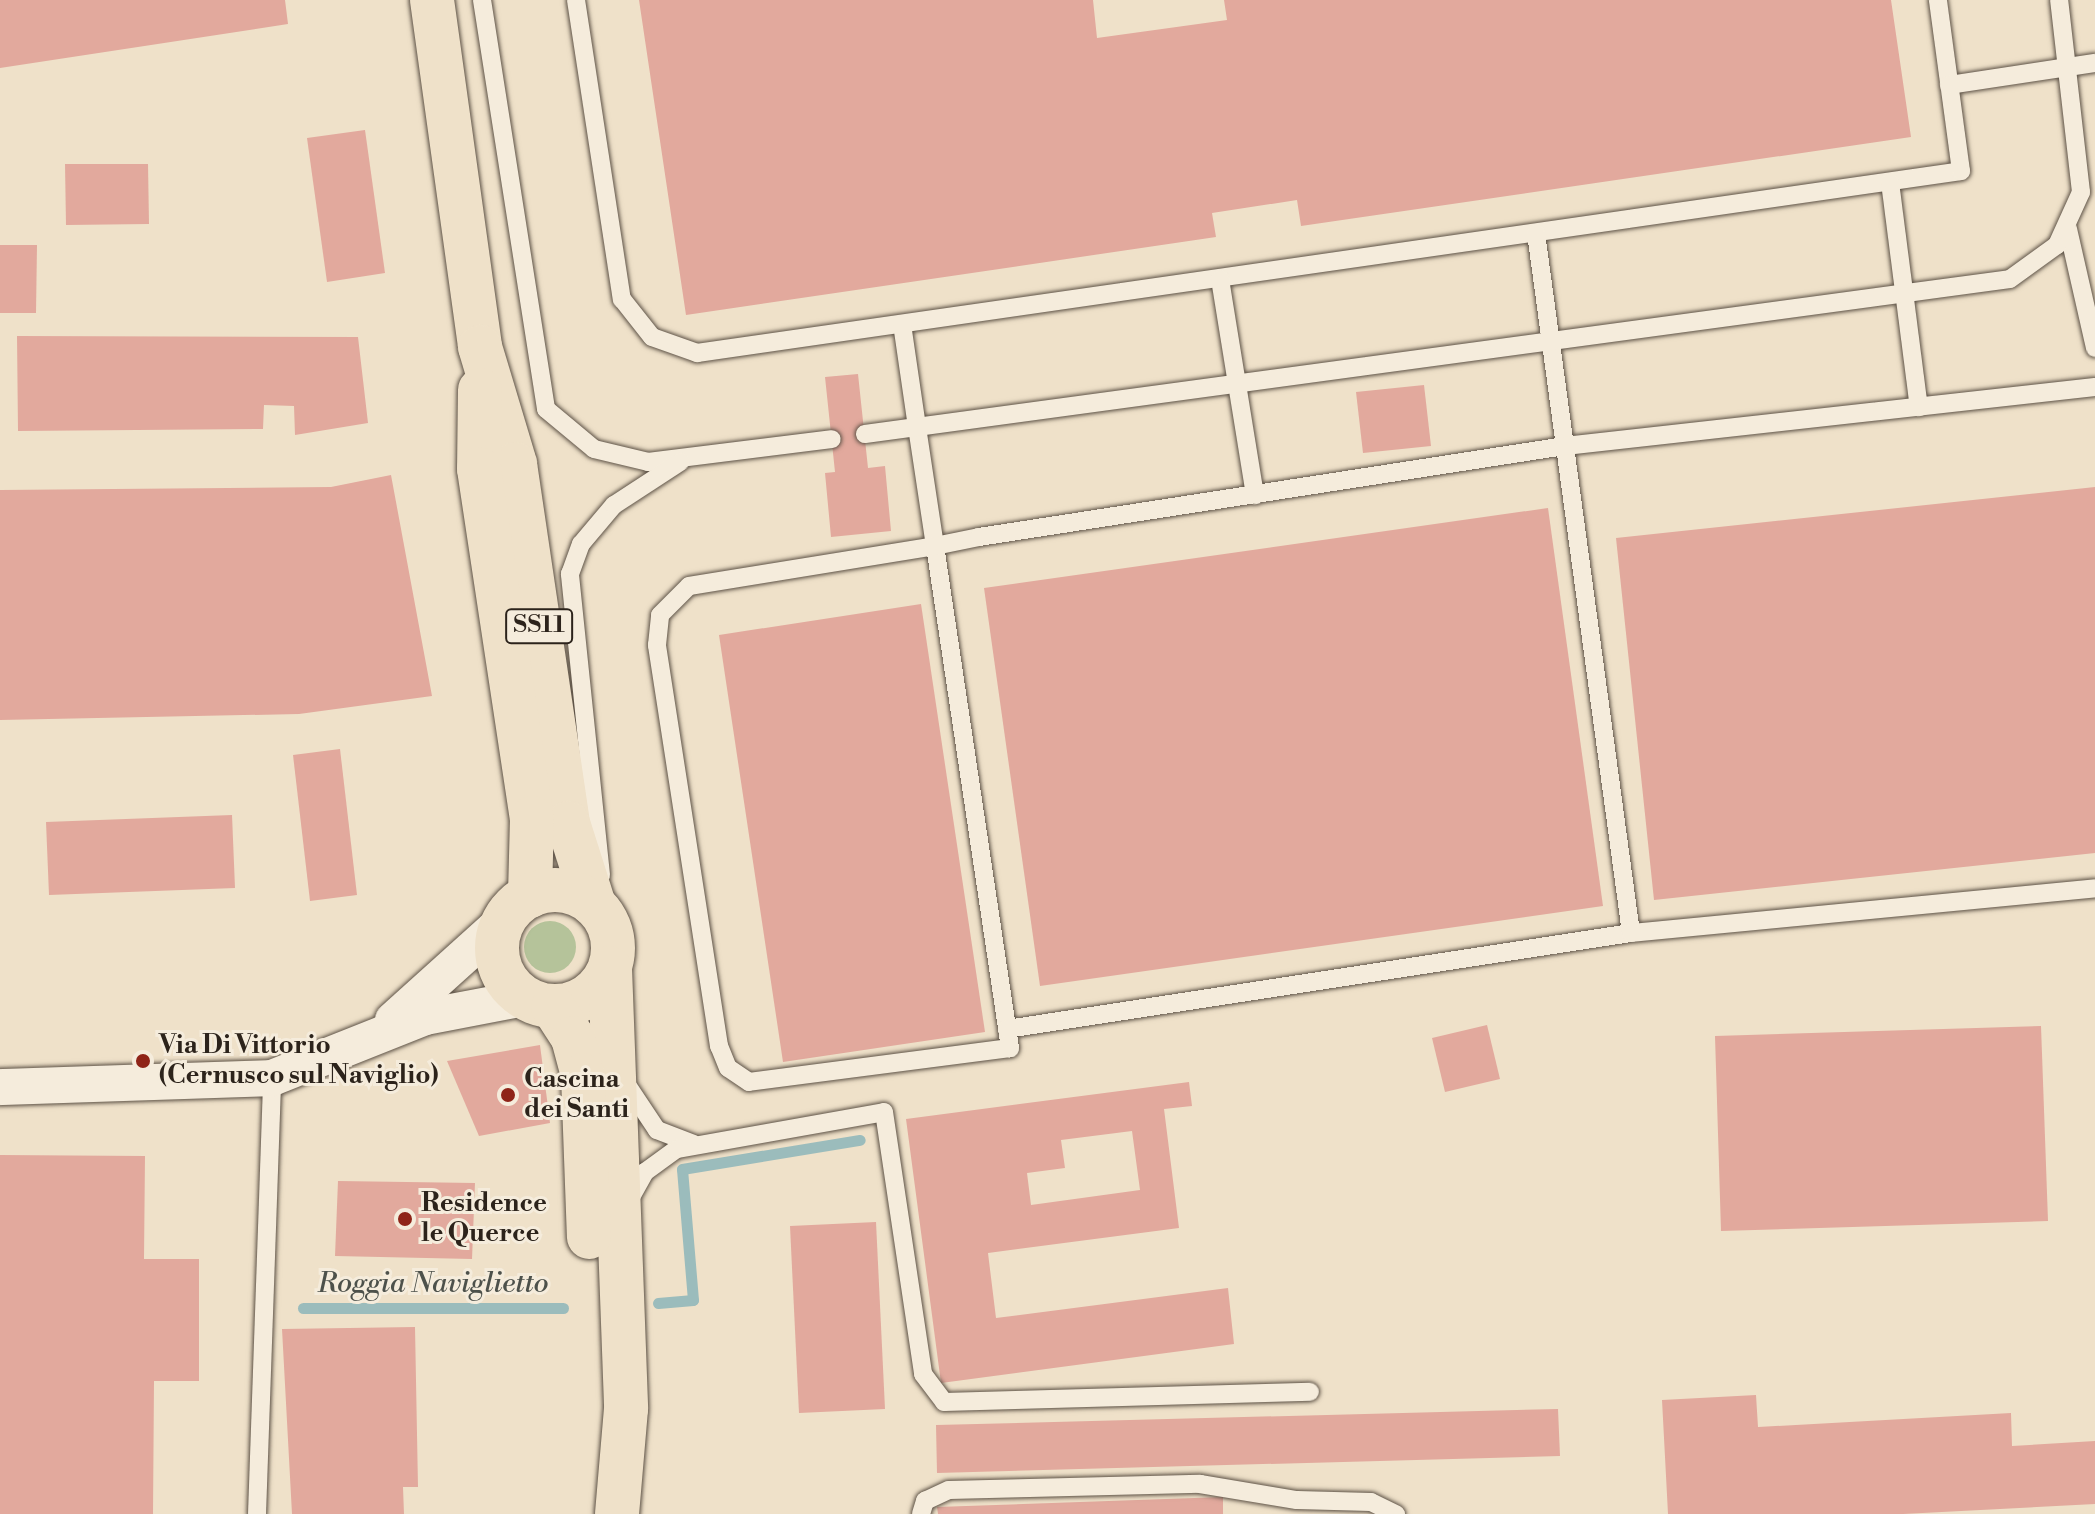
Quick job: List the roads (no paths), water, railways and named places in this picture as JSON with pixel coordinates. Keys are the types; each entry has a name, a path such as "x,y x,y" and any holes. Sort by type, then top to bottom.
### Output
{"main road":[{"name":"SS11","path":"432,0 480,347 479,469 532,818 517,908 499,964 573,1038 583,1075 595,1410 615,1514"},
{"name":"SS11","path":"480,347 515,464 568,823 597,908 613,939 610,968 626,1409 615,1514"},
{"path":"517,908 569,891 597,908"},
{"path":"539,1003 588,997 610,968"}],"street":[{"path":"362,1042 517,908"},
{"path":"0,1087 272,1078 425,1017 539,1003"}],"lane":[{"path":"482,0 546,409 571,435 612,456 686,459 832,439"},
{"path":"576,0 619,288 642,329 697,353 1961,171 1938,0"},
{"path":"865,434 1905,296 2010,279 2043,259 2068,229 2082,172 2059,0"},
{"path":"1949,85 2095,63"},
{"path":"1890,182 1919,407"},
{"path":"2068,229 2095,348"},
{"path":"1536,233 1631,933"},
{"path":"1220,279 1255,495"},
{"path":"902,324 917,427 935,546 1010,1048 769,1084 749,1082 728,1068 657,645 660,615 689,586 935,546 1565,446 2095,387"},
{"path":"597,908 601,832 570,624 570,574 581,544 608,511 686,459"},
{"path":"1007,1029 1631,933 2095,888"},
{"path":"614,1049 641,1113 657,1130 693,1144"},
{"path":"257,1514 272,1078"},
{"path":"618,1226 645,1172 693,1144 884,1112 923,1374 944,1402 1310,1392"},
{"path":"921,1514 925,1501 949,1490 1200,1484 1297,1500 1371,1502 1396,1514"}],"waterway":[{"name":"Roggia Naviglietto","path":"658,1303 693,1300 682,1169 860,1140"},
{"name":"Roggia Naviglietto","path":"303,1308 563,1308"}],"place":[{"name":"Via Di Vittorio (Cernusco sul Naviglio)","path":"143,1061"},
{"name":"Cascina dei Santi","path":"508,1095"},
{"name":"Residence le Querce","path":"405,1219"}]}
